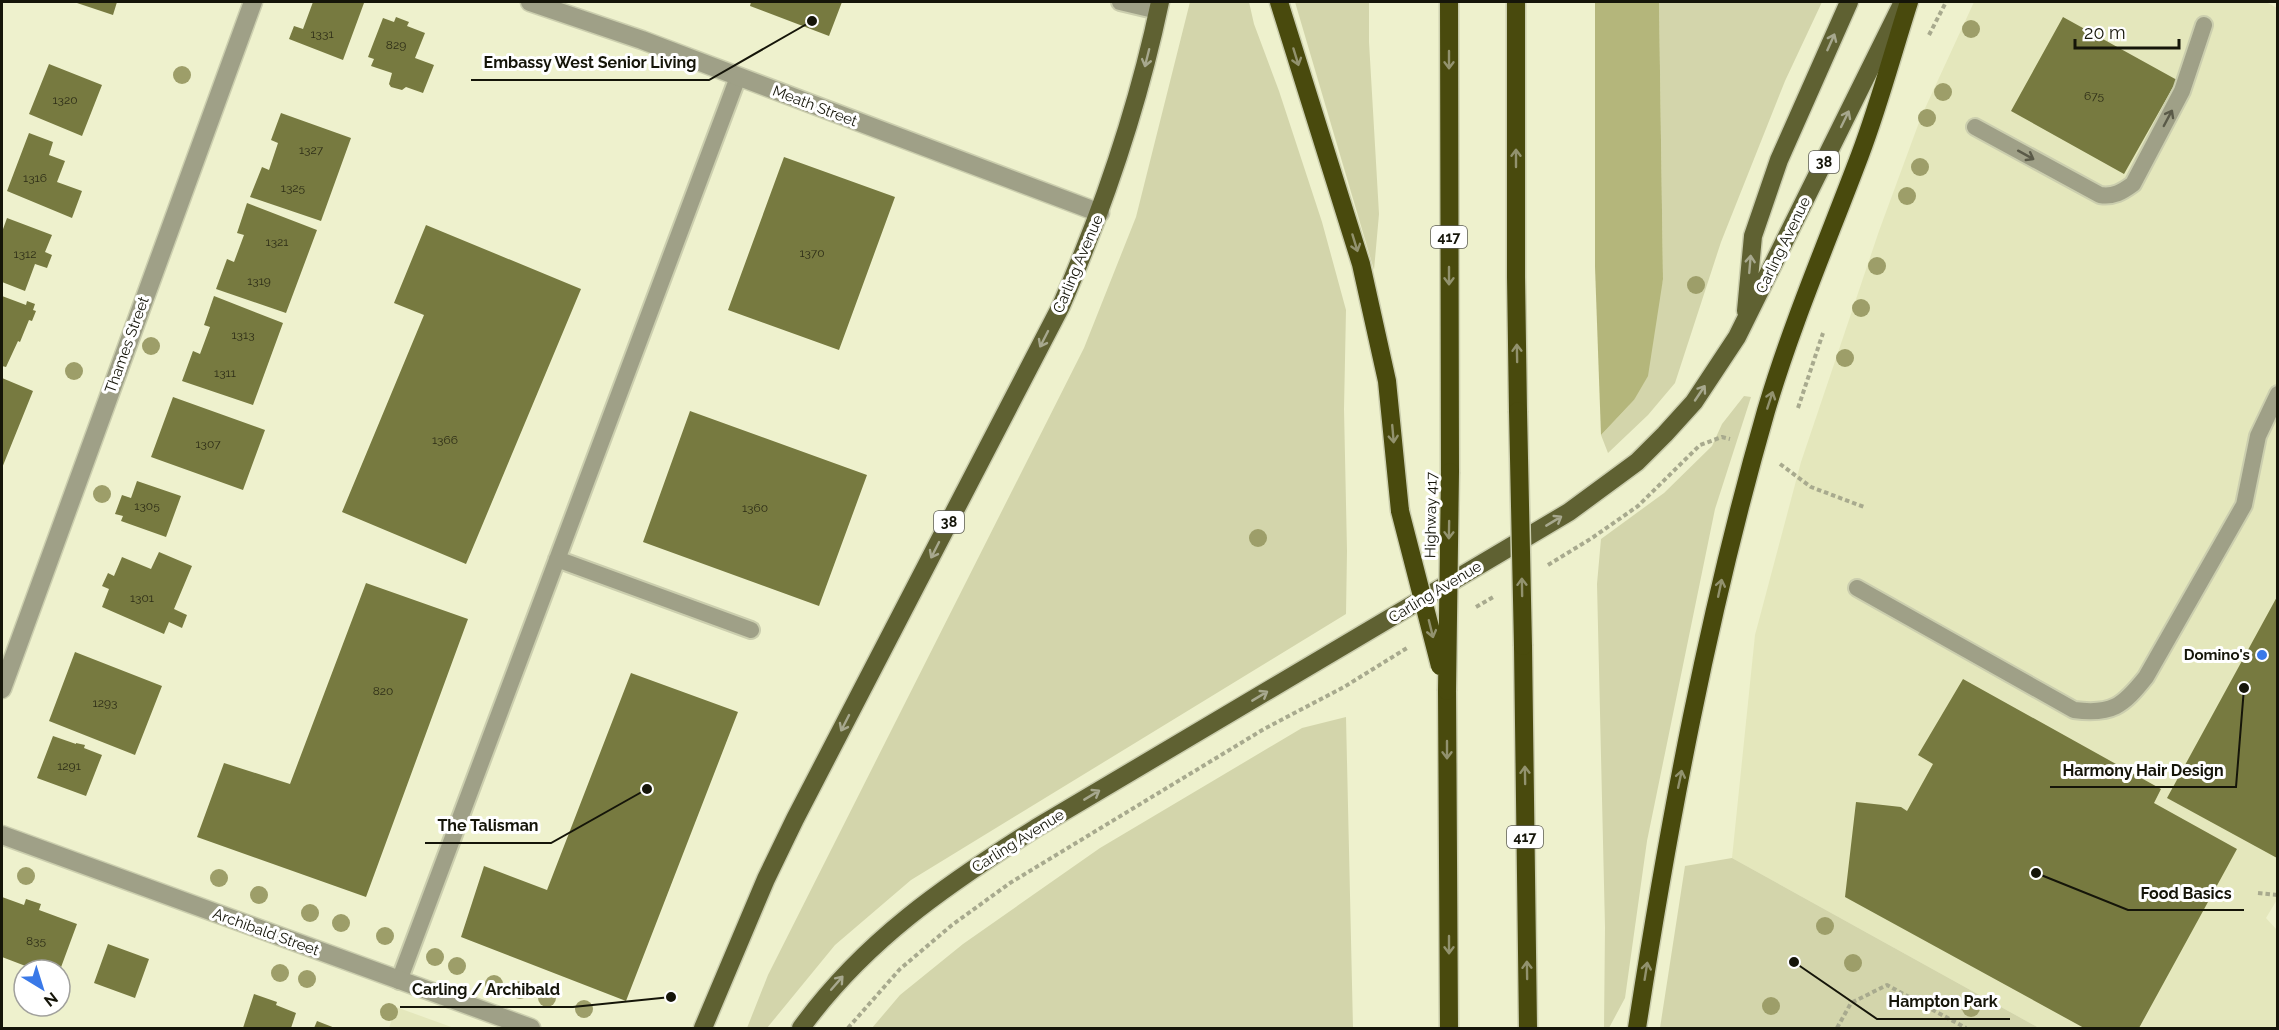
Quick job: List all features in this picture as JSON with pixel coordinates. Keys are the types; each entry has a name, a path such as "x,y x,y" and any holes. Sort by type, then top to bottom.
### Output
{"highway":[{"path":"1279,2 1361,264 1387,381 1400,511 1447,691"},
{"name":"Highway 417","path":"1449,2 1450,472 1447,691 1449,1029"},
{"name":"417","path":"1516,2 1516,277 1528,1029"},
{"path":"1637,1029 1670,824 1739,505 1767,408 1802,302 1861,153 1909,2"}],"main road":[{"path":"1745,322 1753,236 1779,160 1849,2"},
{"name":"Carling Avenue","path":"801,1029 837,982 870,948 903,920 980,864 1036,828 1569,512 1637,462 1694,402 1745,322 1903,2"},
{"name":"Carling Avenue","path":"703,1029 766,879 795,819 1062,306 1100,213 1131,121 1159,6"}],"street":[{"name":"Thames Street","path":"2,689 253,2"},
{"name":"Meath Street","path":"530,2 738,77 1100,213"},
{"name":"Archibald Street","path":"2,836 531,1029"}],"lane":[{"path":"1120,2 1159,6"},
{"path":"1975,127 2100,195 2110,196 2122,192 2133,184 2182,91 2204,25"},
{"path":"399,981 738,77"},
{"path":"1857,588 2074,710 2095,713 2114,709 2131,696 2146,677 2244,505 2258,436 2277,394"},
{"path":"557,560 751,630"}],"path":[{"path":"1778,463 1811,487 1864,507"},
{"path":"1543,567 1592,538 1638,506"},
{"path":"1474,608 1504,590"},
{"path":"848,1029 900,969 952,925 1010,883 1264,729 1344,687 1413,645"},
{"path":"2258,893 2277,896"},
{"path":"1837,1029 1851,1003 1887,985 1966,1029"}],"shaded area":[{"path":"1190,2 1249,2 1254,24 1279,91 1322,222 1346,310 1344,409 1346,614 911,880 835,945 767,1028 747,1028 768,975 1084,348 1136,217"},
{"path":"1295,2 1369,2 1369,42 1379,214 1374,270"},
{"path":"1595,2 1659,2 1663,279 1648,376 1634,400 1601,435 1595,267"},
{"path":"1659,2 1822,2 1785,81 1721,242 1675,383 1648,415 1608,453 1601,435 1634,400 1663,279"},
{"path":"1974,2 2266,2 2277,8 2278,898 2266,918 2277,930 2277,1028 2039,1028 1732,858 1755,635 1801,462 1879,231 1921,117"},
{"path":"1744,396 1751,397 1715,509 1647,841 1625,998 1609,1028 1604,1028 1605,927 1597,584 1601,539 1664,493 1712,446 1722,424"},
{"path":"1346,717 1353,1028 872,1028 900,995 963,944 1100,848 1302,728"},
{"path":"1732,858 2039,1028 1660,1028 1685,866"},
{"path":"396,1007 454,1028 389,1028"}],"building":[{"path":"74,2 117,2 113,15"},
{"path":"313,2 364,3 343,60 289,39 294,26 303,29"},
{"path":"751,2 842,2 829,36 750,6"},
{"path":"396,17 409,22 407,26 425,33 415,58 434,65 423,93 406,87 402,90 391,87 389,84 392,73 371,66 374,59 368,57 383,18 394,22"},
{"path":"2063,17 2177,80 2124,174 2011,111"},
{"path":"49,64 102,85 82,136 29,114"},
{"path":"281,113 351,138 321,221 250,197 262,167 269,170 278,143 271,140"},
{"path":"29,133 53,142 49,155 65,161 57,182 82,191 72,218 7,191"},
{"path":"784,157 895,197 839,350 728,310"},
{"path":"247,203 317,230 286,313 216,289 227,259 234,262 244,235 237,233"},
{"path":"7,218 52,235 45,252 52,255 47,268 35,264 25,291 2,282 2,232"},
{"path":"426,225 581,289 466,564 342,512 424,315 394,303"},
{"path":"2,296 26,305 27,301 35,304 33,310 36,311 32,321 29,320 6,367 2,366"},
{"path":"214,296 283,323 253,405 182,381 193,351 200,354 210,327 204,325"},
{"path":"2,378 33,391 2,468"},
{"path":"173,397 265,430 243,490 151,457"},
{"path":"690,411 867,475 819,606 643,542"},
{"path":"137,481 181,496 166,537 121,521 123,516 115,514 122,495 131,498"},
{"path":"159,552 192,566 174,609 187,615 182,628 169,622 164,634 102,607 109,589 102,586 108,573 114,576 122,557 151,569"},
{"path":"366,583 468,619 366,897 197,837 224,763 290,784"},
{"path":"2278,595 2278,856 2277,858 2167,798"},
{"path":"75,652 162,686 135,755 49,721"},
{"path":"631,673 738,712 626,1001 461,937 484,866 547,890"},
{"path":"1963,679 2161,789 2154,803 2237,849 2139,1028 2084,1028 1845,897 1856,802 1901,807 1907,811 1933,764 1918,755"},
{"path":"53,736 85,745 84,748 102,755 86,796 37,778"},
{"path":"2,897 24,905 26,899 41,904 39,910 77,924 64,958 12,958 12,961 2,957"},
{"path":"108,944 149,959 135,998 94,983"},
{"path":"254,994 277,1002 276,1005 296,1013 291,1028 243,1028"},
{"path":"317,1021 335,1028 314,1028"}],"place":[{"name":"Embassy West Senior Living","path":"812,21"},
{"name":"Domino's","path":"2262,655"},
{"name":"Harmony Hair Design","path":"2244,688"},
{"name":"The Talisman","path":"647,789"},
{"name":"Food Basics","path":"2036,873"},
{"name":"Hampton Park","path":"1794,962"},
{"name":"Carling / Archibald","path":"671,997"}]}
